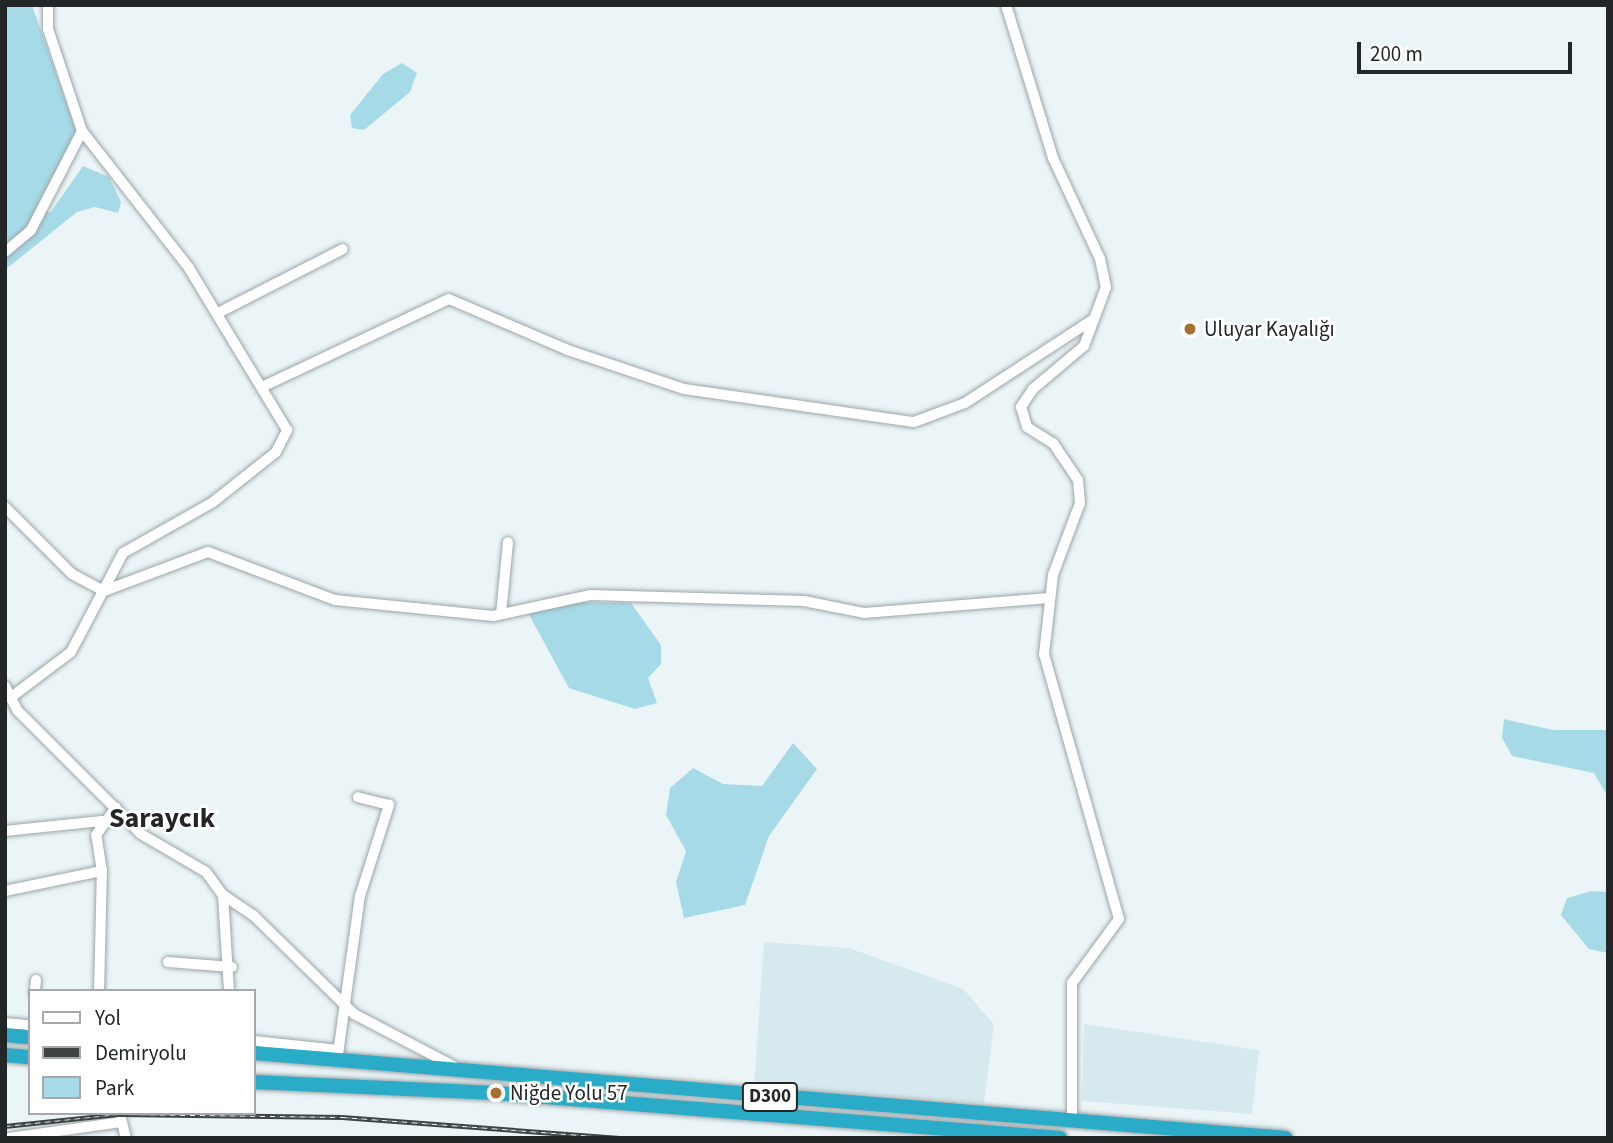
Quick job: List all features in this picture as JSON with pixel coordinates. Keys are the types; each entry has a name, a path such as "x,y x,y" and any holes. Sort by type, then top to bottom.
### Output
{"highway":[{"path":"5,1035 28,1037"},
{"name":"D300","path":"256,1053 338,1056 463,1073 1286,1138"},
{"path":"5,1055 28,1057"},
{"name":"D300","path":"256,1082 496,1093 1060,1138"}],"street":[{"path":"10,698 72,652 104,591 113,567 138,539 213,502 282,446 286,422 218,313 82,131 48,29 48,5"},
{"path":"1006,5 1053,158 1105,272 1084,346 1021,407 1027,427 1054,443 1078,480 1077,520 1049,598 1044,654 1119,919 1072,983 1072,1121"},
{"path":"5,252 31,230 82,131"},
{"path":"218,313 343,249"},
{"path":"264,386 449,299 568,350 684,389 914,422 965,403 1094,318"},
{"path":"5,507 72,574 104,591 208,552 335,600 501,614 590,595 804,601 864,613 1049,598"},
{"path":"501,614 508,542"},
{"path":"5,686 10,698 150,842 206,872 223,895 253,915 343,1005 375,1027 443,1056 463,1073"},
{"path":"256,1041 338,1056 360,897 388,805 358,797"},
{"path":"99,989 102,871 96,835 102,821 116,807"},
{"path":"5,831 102,821"},
{"path":"5,891 102,871"},
{"path":"223,895 232,967 229,989"},
{"path":"168,962 232,967"},
{"path":"5,1023 28,1025"},
{"path":"8,1137 65,1133 120,1118 126,1138"}],"shaded area":[{"path":"764,942 849,948 963,989 994,1024 984,1103 754,1086"},
{"path":"1084,1024 1259,1050 1252,1114 1082,1101"}],"green space":[{"path":"5,5 32,5 80,142 43,208 50,213 83,166 109,177 121,202 118,213 95,207 77,212 5,270"},
{"path":"402,63 417,73 410,92 364,130 352,128 350,115 383,74"},
{"path":"572,602 631,603 661,645 661,664 648,678 657,703 635,709 569,688 527,611"},
{"path":"1504,719 1553,730 1608,730 1608,797 1594,773 1512,756 1502,738"},
{"path":"793,743 817,769 769,836 745,905 684,918 676,882 686,851 666,815 670,788 693,768 723,784 762,786"},
{"path":"1592,891 1608,892 1608,953 1589,949 1561,915 1567,898"}],"railway":[{"path":"5,1126 110,1115"},
{"path":"194,1115 342,1117 623,1138"}],"place":[{"name":"Uluyar Kayalığı","path":"1190,329"},
{"name":"Niğde Yolu 57","path":"496,1093"}],"district":[{"name":"Saraycık","path":"162,818"}]}
